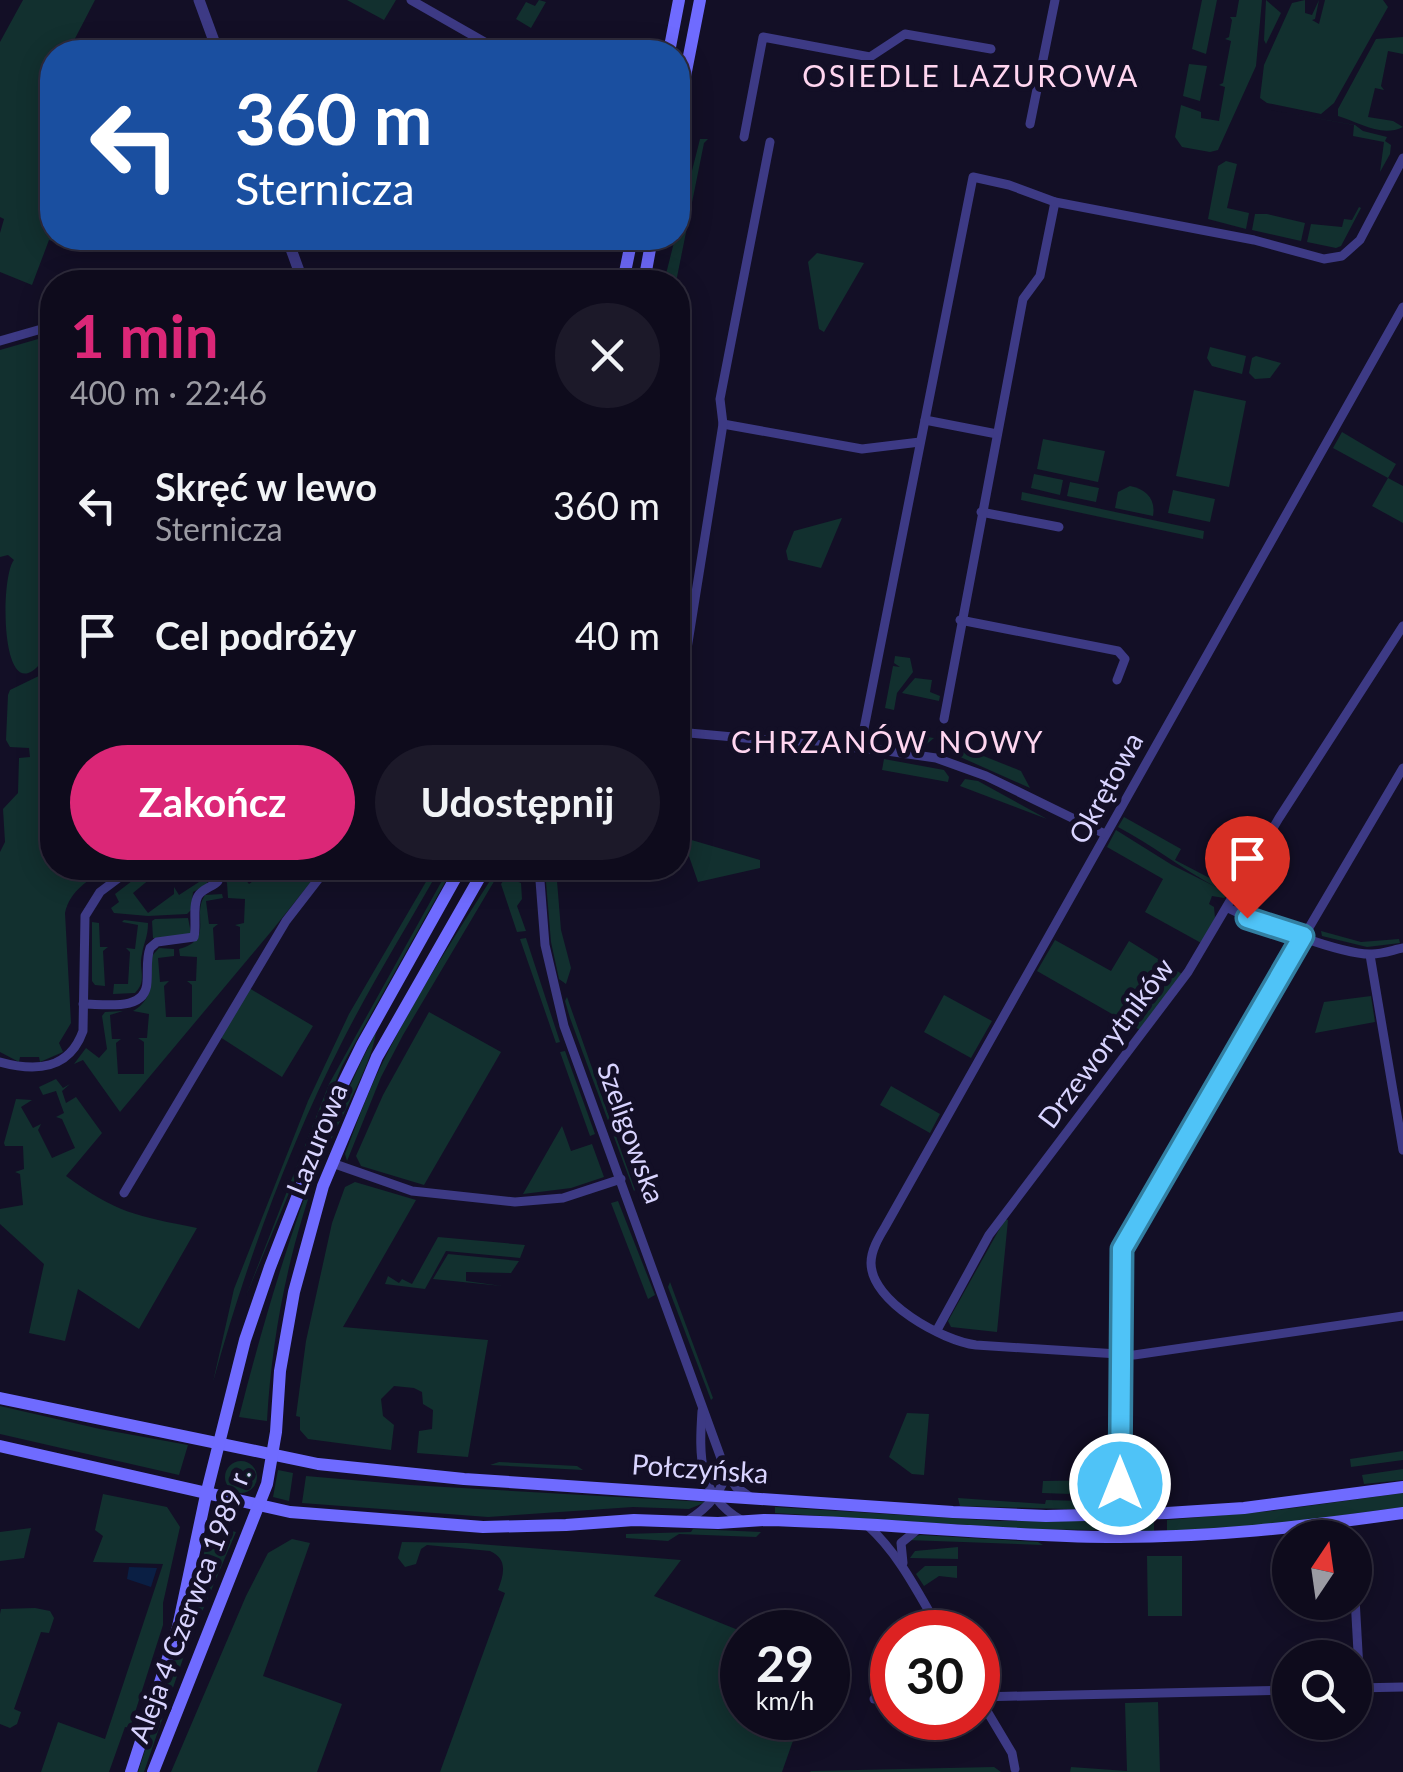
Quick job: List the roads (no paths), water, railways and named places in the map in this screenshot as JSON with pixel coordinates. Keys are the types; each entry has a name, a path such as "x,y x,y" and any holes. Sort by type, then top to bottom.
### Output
{"main road":[{"path":"671,40 679,0"},
{"path":"690,51 700,0"},
{"name":"Lazurowa","path":"220,1443 250,1324 314,1146 362,1044 455,880"},
{"name":"Lazurowa","path":"272,1455 282,1360 297,1278 332,1163 377,1057 477,880"},
{"name":"Połczyńska","path":"0,1398 318,1464 410,1474 992,1514 1106,1516 1244,1508 1403,1487"},
{"name":"Aleja 4 Czerwca 1989 r.","path":"131,1772 178,1627 220,1443"},
{"name":"Połczyńska","path":"0,1446 260,1508 483,1527 634,1520 772,1520 1047,1536 1163,1537 1254,1532 1403,1514"},
{"name":"Aleja 4 Czerwca 1989 r.","path":"152,1772 260,1508 272,1455"}],"street":[{"path":"200,0 214,40"},
{"path":"411,0 481,40"},
{"path":"1030,124 1055,0"},
{"path":"744,137 763,37 870,56 906,34 991,49"},
{"path":"690,616 723,424 720,398 770,142"},
{"path":"860,749 973,177 1010,185 1055,202 1254,240 1324,260 1342,256 1354,247 1403,158"},
{"path":"1390,183 1403,190"},
{"path":"944,719 1023,300 1040,276 1055,202"},
{"name":"Okrętowa","path":"936,1330 884,1295 871,1261 878,1238 1403,307"},
{"path":"0,341 40,329"},
{"path":"924,420 996,434"},
{"path":"723,424 862,449 920,442"},
{"path":"981,512 1059,526"},
{"path":"960,620 1118,652 1124,660 1117,680"},
{"name":"Drzeworytników","path":"936,1330 989,1235 1158,1016 1403,626"},
{"path":"690,733 909,754 948,762 986,776 1105,834"},
{"path":"1106,1516 1117,1500 1120,1484 1120,1257 1124,1242 1403,768"},
{"path":"0,1062 36,1068 64,1060 77,1047 83,1031 85,916 100,892 116,880"},
{"path":"83,1004 130,1004 144,994 150,948 158,942 194,938 196,900 218,880"},
{"path":"124,1193 270,945 318,880"},
{"name":"Szeligowska","path":"540,880 545,945 564,1026 726,1472 736,1487 750,1497"},
{"path":"1228,908 1256,922 1370,955 1403,948"},
{"path":"1370,955 1403,1150"},
{"path":"332,1163 412,1191 516,1202 554,1200 621,1179"},
{"path":"936,1330 969,1344 1120,1356 1403,1316"},
{"name":"Szeligowska","path":"702,1410 702,1475"},
{"path":"687,1521 708,1506 724,1485 726,1472"},
{"path":"690,1493 702,1475"},
{"path":"702,1475 725,1509 743,1521"},
{"path":"1120,1484 1123,1499 1135,1515"},
{"path":"868,1526 886,1543 928,1610"},
{"path":"905,1570 901,1543 918,1529"},
{"path":"1372,1688 1403,1687"},
{"path":"1000,1697 1272,1690"},
{"path":"1000,1733 1012,1753 1015,1769"}],"water":[{"path":"129,1567 157,1568 151,1587 127,1579"}],"district":[{"name":"OSIEDLE LAZUROWA","path":"971,77"},
{"name":"CHRZANÓW NOWY","path":"888,743"}]}
